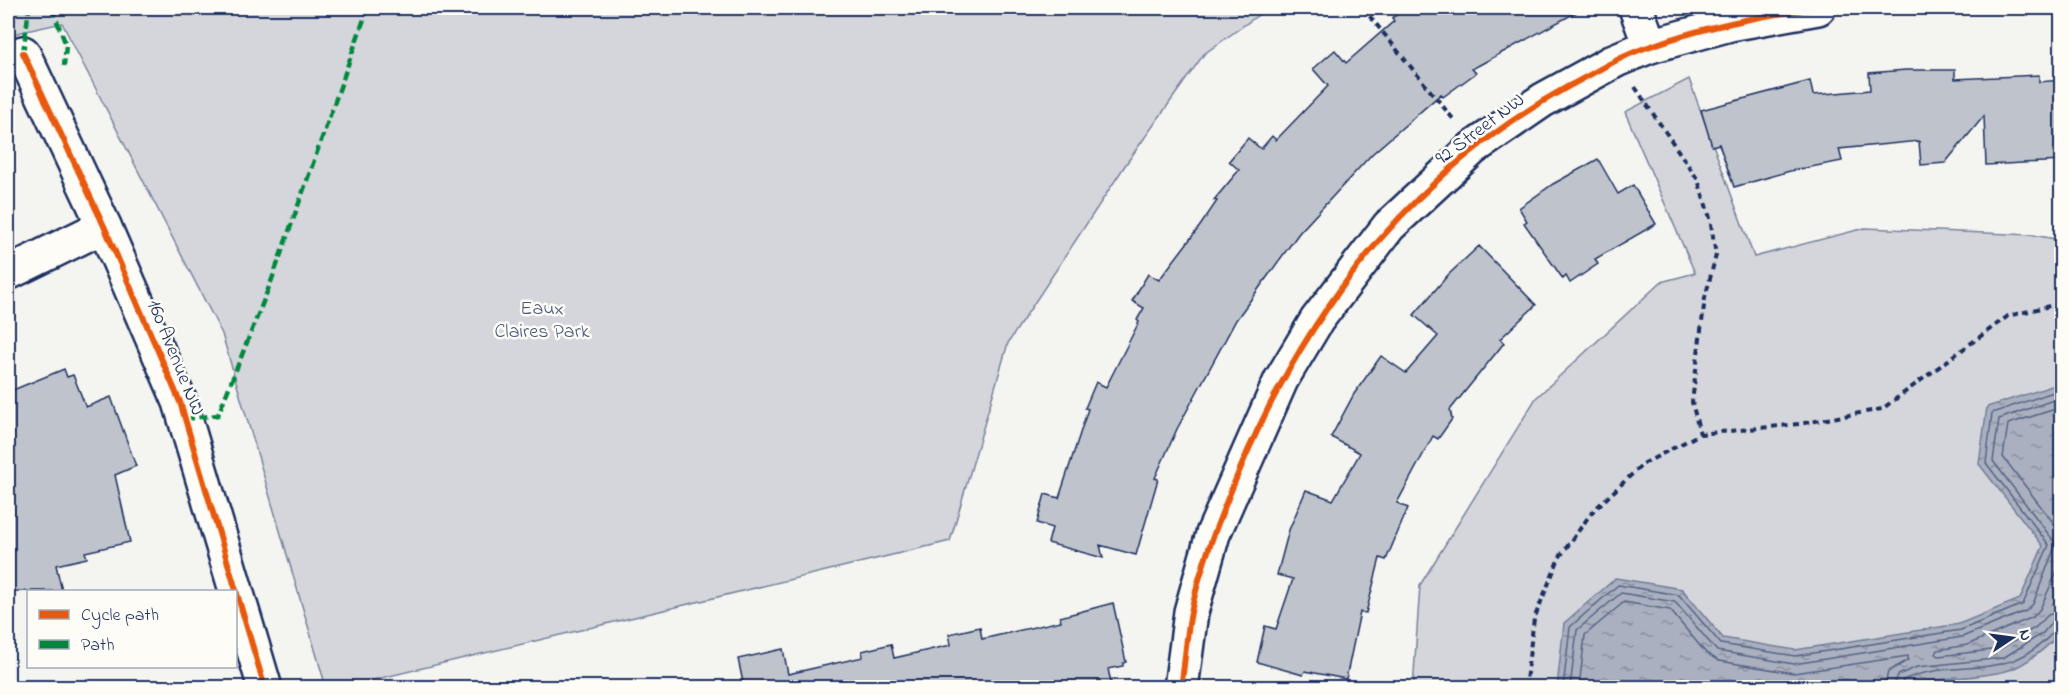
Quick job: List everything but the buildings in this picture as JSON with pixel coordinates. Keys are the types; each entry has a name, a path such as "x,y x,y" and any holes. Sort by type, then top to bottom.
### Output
{"street":[{"path":"1636,8 1650,46"},
{"name":"92 Street NW","path":"1181,687 1191,612 1213,534 1248,449 1281,380 1317,320 1389,226 1473,148 1544,100 1616,60 1650,46 1730,24 1818,8"},
{"name":"160 Avenue NW","path":"23,53 104,226 180,402 236,590"},
{"path":"8,273 104,226"},
{"name":"160 Avenue NW","path":"237,593 265,687"}],"path":[{"path":"1364,8 1448,110 1473,148"},
{"path":"1616,60 1698,180 1710,218 1716,255 1705,298 1692,402 1700,434"},
{"path":"1525,687 1534,619 1559,558 1592,512 1643,464 1700,434 1799,424 1882,409 2008,316 2061,303"}],"green space":[{"name":"Eaux Claires Park","path":"8,8 1268,8 1204,54 1126,164 1008,343 950,541 340,688 326,687 222,334 62,23 8,35"},
{"path":"1689,79 1754,257 1865,228 2033,235 2061,240 2061,687 1413,688 1420,585 1536,398 1661,282 1695,273 1625,112"}],"water":[{"path":"2061,383 2061,630 2044,649 2028,660 2006,671 1912,684 1899,688 1557,687 1564,623 1616,578 1682,589 1723,638 1795,650 1959,624 2020,599 2043,546 1979,464 1987,407"}],"marked path":[{"path":"23,53 29,8"},
{"path":"52,8 66,45 64,66"},
{"path":"185,419 218,415 271,282 368,8"}],"cycle path":[{"path":"1181,688 1189,621 1200,577 1224,508 1266,414 1297,356 1331,302 1370,251 1413,203 1460,160 1512,121 1619,59 1671,39 1712,27 1818,8"},
{"path":"23,53 104,226 180,402 236,590"},
{"path":"237,594 265,688"}]}
